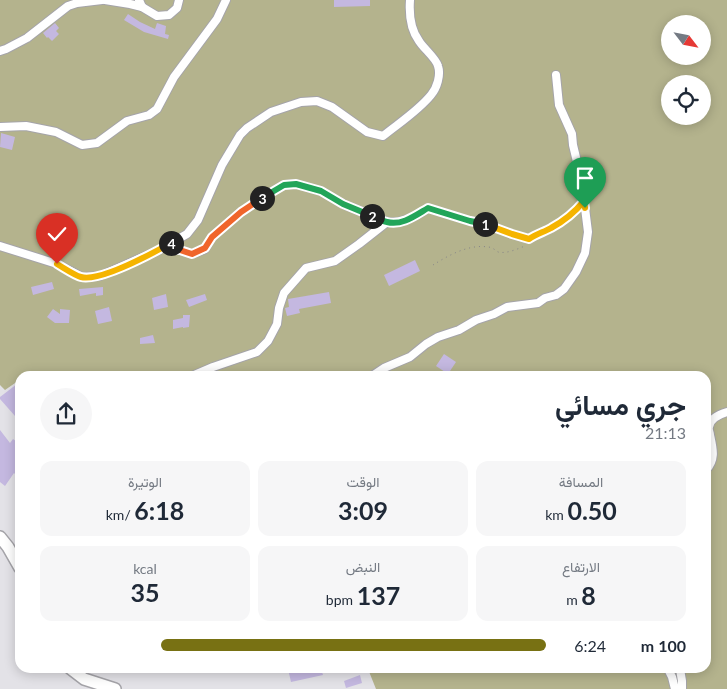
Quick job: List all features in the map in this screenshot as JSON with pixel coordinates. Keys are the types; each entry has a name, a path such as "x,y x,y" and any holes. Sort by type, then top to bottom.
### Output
{"street":[{"path":"0,51 27,38 68,6 77,3 103,0 140,4 157,16 169,15 177,8 180,0"},
{"path":"0,127 26,126 56,132 82,145 97,143 127,121 149,115 158,109 174,77 217,19 226,0"},
{"path":"0,246 57,264 82,277 100,276 158,250 188,234 198,220 222,165 240,135 246,128 271,112 301,102 317,101 332,106 367,132 383,136 421,106 432,94 438,81 438,66 418,40 411,25 409,13 410,0"},
{"path":"380,371 410,357 438,337 459,330 476,320 507,307 538,302 556,294 564,289 576,272 585,253 588,232 572,134 558,99 556,75"},
{"path":"173,242 174,250 192,254 205,248 212,237 241,212 284,185 296,184 321,191 343,204 387,222 394,223 407,220 428,208 470,221 487,224 529,239 574,213 584,201"},
{"path":"204,371 257,352 268,340 277,324 279,308 284,293 306,268 335,261 387,222"},
{"path":"711,423 719,414 727,412"},
{"path":"711,437 714,452 711,461"},
{"path":"0,537 15,559"},
{"path":"76,673 84,680 115,689"},
{"path":"670,673 675,689"},
{"path":"681,673 682,689"}],"path":[{"path":"433,265 450,255 476,246 490,246 499,252 514,250 525,246 531,237"}],"green space":[{"path":"0,0 727,0 727,689 376,689 370,673 711,673 711,371 15,371 15,383 5,390 0,385"}],"building":[{"path":"334,0 370,0 370,6 334,7"},
{"path":"128,14 155,29 157,23 166,26 165,34 169,35 168,39 144,32 124,20"},
{"path":"55,23 59,28 56,31 59,34 52,41 43,33"},
{"path":"1,133 15,137 12,150 0,147"},
{"path":"415,260 420,271 389,286 384,275"},
{"path":"52,282 54,289 33,295 31,287"},
{"path":"103,287 103,295 96,296 96,293 80,296 79,289"},
{"path":"329,292 331,303 299,309 300,313 287,316 285,308 289,307 288,299"},
{"path":"166,294 168,307 154,310 152,298"},
{"path":"205,294 207,300 189,307 186,300"},
{"path":"109,307 112,321 98,324 95,311"},
{"path":"53,309 60,314 60,309 70,310 69,323 55,323 47,317"},
{"path":"183,315 190,315 189,327 173,329 173,320 183,318"},
{"path":"153,335 155,343 140,344 140,338"},
{"path":"444,354 456,362 450,371 444,371 436,366"},
{"path":"15,386 15,416 0,399"},
{"path":"0,430 10,443 13,439 15,440 15,474 5,486 0,482"},
{"path":"289,673 322,673 323,675 291,682"},
{"path":"360,675 362,683 346,688 344,681"}],"route":[{"path":"57,264 82,277 100,276 173,242 174,250 192,254 205,248 212,237 241,212 284,185 296,184 321,191 343,204 387,222 394,223 407,220 428,208 470,221 487,224 529,239 574,213 584,201 585,208"}]}
